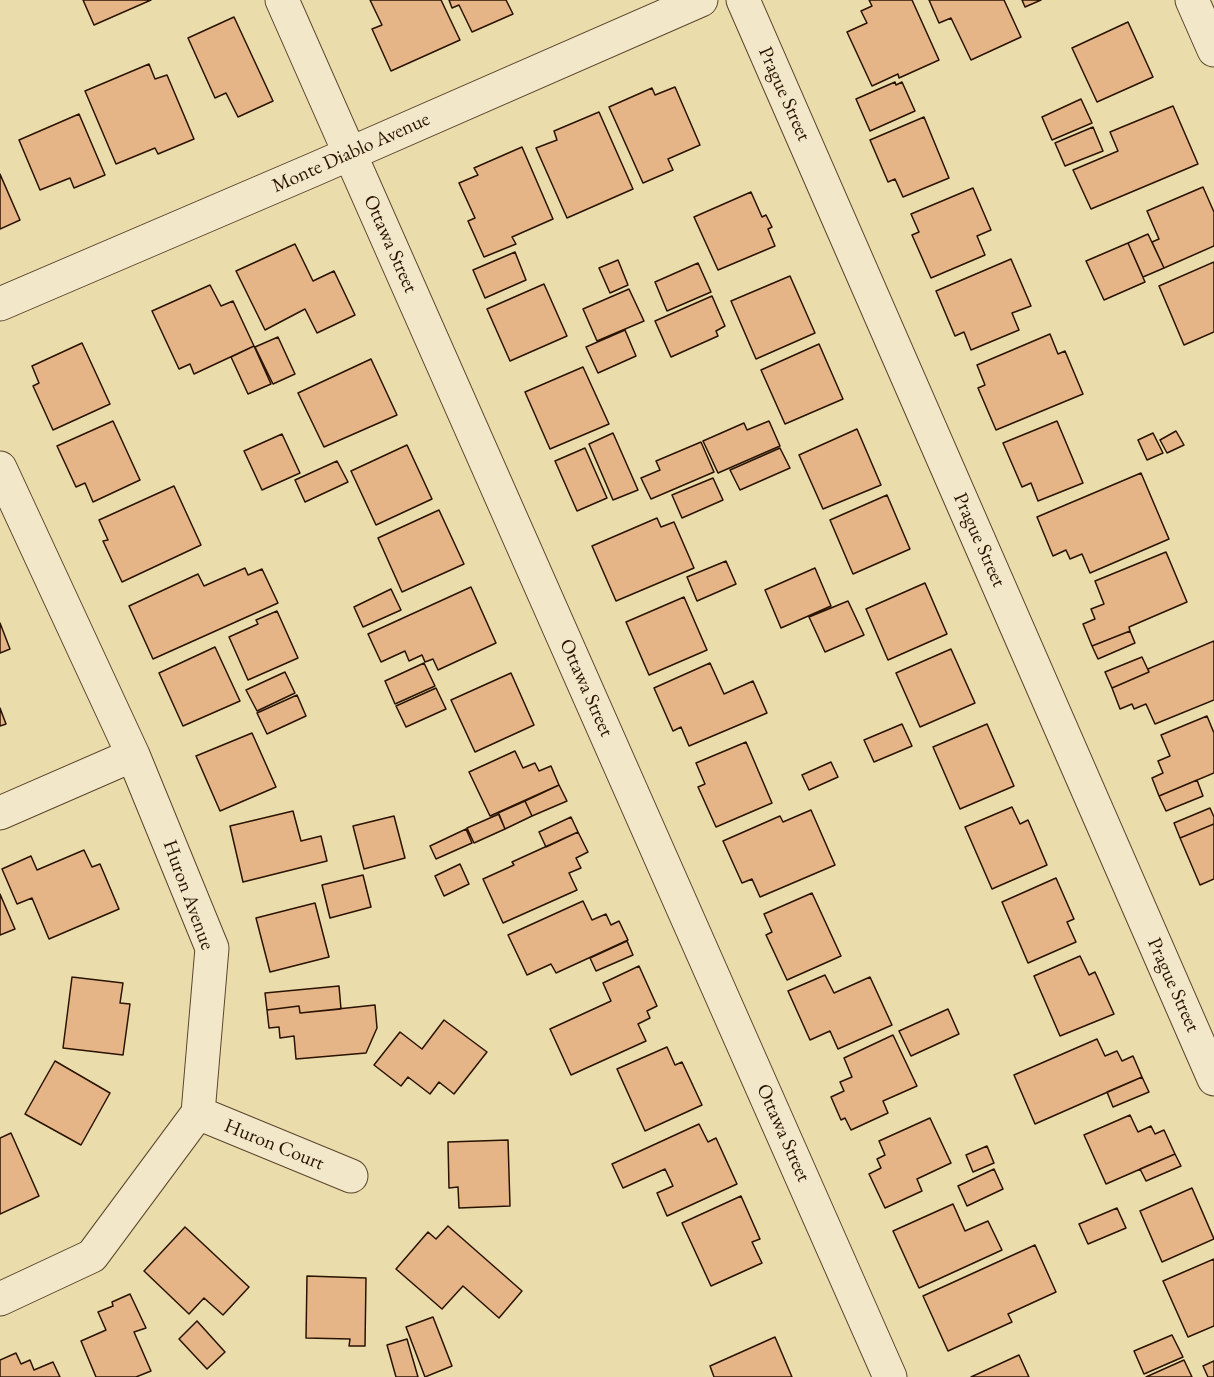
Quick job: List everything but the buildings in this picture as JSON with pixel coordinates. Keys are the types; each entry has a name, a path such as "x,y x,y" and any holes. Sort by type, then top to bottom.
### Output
{"street":[{"name":"Ottawa Street","path":"282,0 890,1377"},
{"name":"Monte Diablo Avenue","path":"0,304 701,0"},
{"name":"Prague Street","path":"743,0 1214,1079"},
{"path":"1192,0 1214,50"},
{"name":"Huron Avenue","path":"0,468 133,755 212,948 198,1113"},
{"path":"0,813 133,755"},
{"path":"0,1299 92,1256 198,1113"},
{"name":"Huron Court","path":"198,1113 351,1176"}]}
